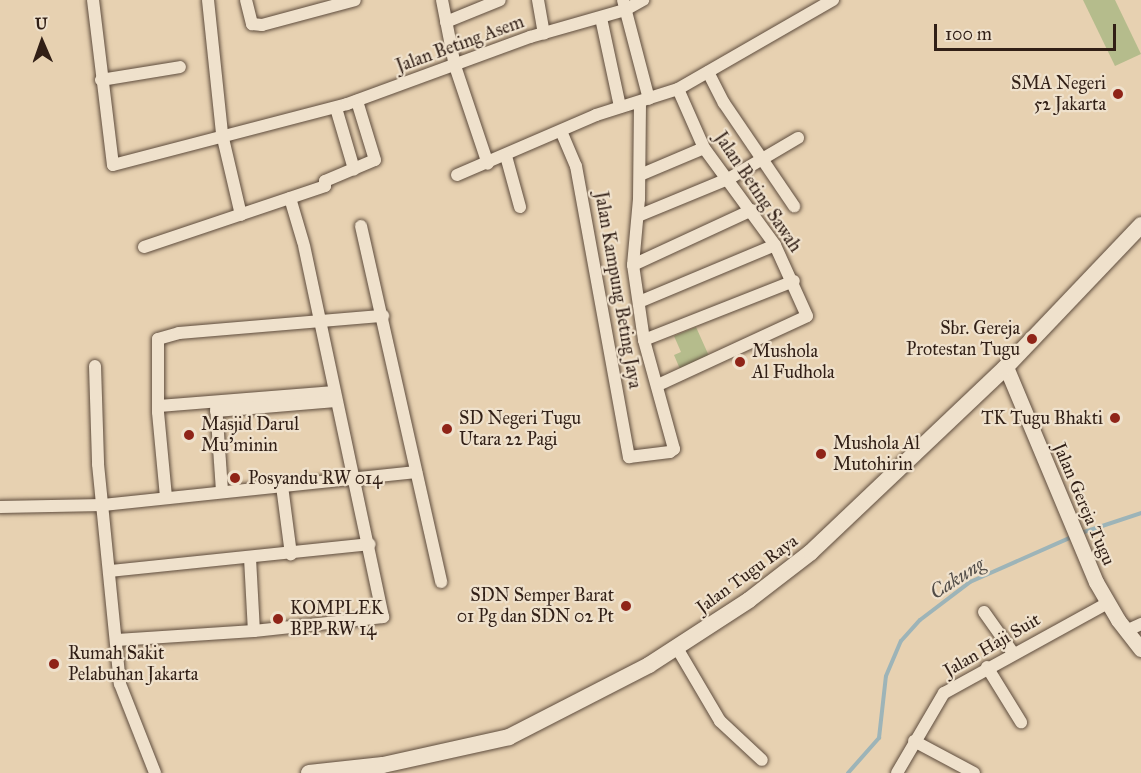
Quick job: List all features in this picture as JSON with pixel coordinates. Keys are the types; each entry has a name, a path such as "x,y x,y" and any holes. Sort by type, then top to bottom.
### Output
{"main road":[{"name":"Jalan Tugu Raya","path":"309,773 383,765 509,737 677,648 796,566 1006,367 1141,225"}],"street":[{"path":"93,0 101,80 180,67"},
{"path":"208,0 222,134 241,215"},
{"path":"246,0 252,24 355,0"},
{"path":"442,0 454,66 488,164"},
{"path":"446,22 500,0"},
{"path":"538,0 544,33"},
{"name":"Jalan Beting Asem","path":"101,80 112,165 222,134 336,108 544,33 601,18 624,5 643,0"},
{"path":"457,175 620,107 678,89 833,0"},
{"path":"624,5 644,100 633,265 644,340 658,385"},
{"path":"601,18 620,107"},
{"path":"708,72 794,206"},
{"name":"Jalan Beting Sawah","path":"658,385 802,321 808,314 775,245 730,178 704,148 678,89"},
{"path":"144,247 325,186 325,181 376,157 357,101"},
{"path":"336,108 354,168"},
{"name":"Jalan Kampung Beting Jaya","path":"561,131 576,166 630,458 674,449 658,385"},
{"path":"638,216 730,178 798,138"},
{"path":"640,175 704,148"},
{"path":"506,156 519,207"},
{"path":"117,640 254,631 383,616 370,544 353,479 304,244 290,198"},
{"path":"633,265 752,210"},
{"path":"361,226 441,582"},
{"path":"639,302 775,245"},
{"path":"644,340 794,281"},
{"path":"166,497 155,343 161,337 321,324 383,316"},
{"path":"95,366 103,505 120,684 155,773"},
{"name":"Jalan Gereja Tugu","path":"1006,367 1082,550 1108,603 1141,649"},
{"path":"159,406 216,406 335,396"},
{"path":"216,406 222,491"},
{"path":"0,507 103,505 416,472"},
{"path":"282,486 291,554"},
{"path":"110,571 370,544"},
{"path":"250,558 254,631"},
{"name":"Jalan Haji Suit","path":"897,773 944,693 987,667 1108,603"},
{"path":"984,612 1013,653"},
{"path":"1126,631 1141,624"},
{"path":"677,648 720,721 762,760"},
{"path":"987,667 1021,722"},
{"path":"914,741 974,773"}],"green space":[{"path":"1083,0 1115,0 1141,54 1115,66"},
{"path":"696,327 709,356 680,369 674,355 681,352 674,336"}],"waterway":[{"name":"Cakung","path":"1081,533 1141,513"},
{"name":"Cakung","path":"848,773 879,738 886,676 901,641 920,620 970,582 1074,536"}],"place":[{"name":"SMA Negeri 52 Jakarta","path":"1118,94"},
{"name":"Sbr. Gereja Protestan Tugu","path":"1032,339"},
{"name":"Mushola Al Fudhola","path":"740,362"},
{"name":"TK Tugu Bhakti","path":"1115,418"},
{"name":"SD Negeri Tugu Utara 22 Pagi","path":"447,429"},
{"name":"Masjid Darul Mu'minin","path":"189,435"},
{"name":"Mushola Al Mutohirin","path":"821,454"},
{"name":"Posyandu RW 014","path":"235,478"},
{"name":"SDN Semper Barat 01 Pg dan SDN 02 Pt","path":"626,606"},
{"name":"KOMPLEK BPP RW 14","path":"278,619"},
{"name":"Rumah Sakit Pelabuhan Jakarta","path":"54,664"}]}
